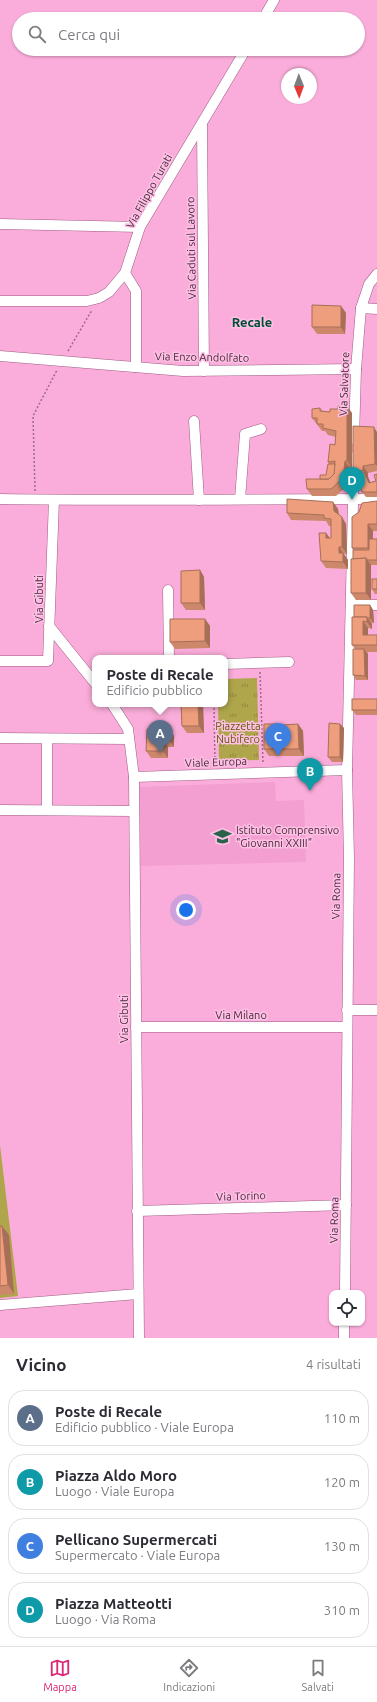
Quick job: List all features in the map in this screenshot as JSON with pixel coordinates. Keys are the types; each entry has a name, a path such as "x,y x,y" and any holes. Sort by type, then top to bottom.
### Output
{"street":[{"path":"267,12 274,0"},
{"name":"Via Filippo Turati","path":"0,302 87,301 99,298 109,292 125,273 140,227 242,56"},
{"name":"Via Caduti sul Lavoro","path":"202,124 204,371"},
{"path":"0,224 140,227"},
{"path":"125,273 136,291 136,367"},
{"name":"Via Salvatore","path":"353,499 356,369 361,308 369,284 377,274"},
{"path":"361,308 377,309"},
{"name":"Via Enzo Andolfato","path":"0,356 183,371 356,369"},
{"path":"194,421 199,500"},
{"path":"354,427 365,429"},
{"path":"240,499 245,434 261,429"},
{"path":"0,499 377,499"},
{"name":"Via Roma","path":"345,1290 349,858 347,770 353,499"},
{"name":"Via Gibuti","path":"54,500 49,626 92,679"},
{"path":"168,590 169,655"},
{"path":"351,605 377,605"},
{"path":"0,661 48,662 49,626"},
{"path":"228,664 289,662"},
{"path":"84,669 92,668"},
{"name":"Via Gibuti","path":"114,707 128,729 134,777 139,1338"},
{"path":"0,738 129,739"},
{"path":"47,738 47,810"},
{"name":"Viale Europa","path":"134,777 347,770"},
{"path":"0,810 134,811"},
{"path":"347,1010 377,1010"},
{"name":"Via Milano","path":"136,1027 347,1026"},
{"name":"Via Torino","path":"137,1211 346,1205"},
{"path":"0,1305 138,1294"},
{"path":"344,1326 344,1338"}],"path":[{"path":"35,499 33,416 62,361 99,298"},
{"path":"260,663 263,772"},
{"path":"214,707 215,774"}],"shaded area":[{"name":"Istituto Comprensivo \"Giovanni XXIII\"","path":"275,782 276,801 304,800 306,862 141,866 138,787"}],"green space":[{"name":"Piazzetta Nubifero","path":"257,678 259,760 219,761 218,707 228,707 228,679"},
{"path":"0,1145 18,1296 0,1298"}],"building":[{"path":"312,305 341,306 341,327 312,327"},
{"path":"338,406 347,406 347,461 345,461 343,478 331,489 307,489 306,479 329,479 334,474 335,461 328,462 330,444 335,445 336,431 323,428 323,424 317,424 317,418 312,418 312,409 320,408 320,411 330,412 330,409 338,409"},
{"path":"353,426 374,427 375,464 363,466 363,470 353,473"},
{"path":"328,464 335,464 334,474 329,479 320,479 320,475 326,475"},
{"path":"364,472 369,483 376,481 374,475 377,474 377,492 362,492 355,475"},
{"path":"287,499 333,502 334,511 342,517 342,547 339,547 339,553 343,553 343,562 321,561 319,533 326,533 326,538 331,538 331,519 324,518 324,515 287,513"},
{"path":"377,501 377,524 368,524 368,548 352,548 352,517 359,512 362,503"},
{"path":"369,539 377,539 377,560 367,560 366,558 353,559 353,550 369,550"},
{"path":"366,558 366,593 351,593 351,559"},
{"path":"200,570 200,603 181,603 181,571"},
{"path":"372,579 377,579 377,589 372,589"},
{"path":"354,605 370,605 370,618 354,617"},
{"path":"352,617 367,617 367,622 363,621 363,635 377,635 377,645 352,645"},
{"path":"170,619 205,619 205,641 170,642"},
{"path":"353,649 364,649 365,676 353,675"},
{"path":"352,699 377,699 377,710 352,710"},
{"path":"181,707 198,707 199,726 182,726"},
{"path":"329,723 340,724 340,757 328,757"},
{"path":"264,724 278,724 278,729 282,730 282,725 298,724 299,749 264,749"},
{"path":"147,729 169,729 169,740 163,740 163,751 146,751"},
{"path":"0,1226 2,1226 8,1285 0,1286"}],"place":[{"name":"Piazza Matteotti","path":"352,500"},
{"name":"Poste di Recale","path":"160,753"},
{"name":"Pellicano Supermercati","path":"278,756"},
{"name":"Piazza Aldo Moro","path":"310,791"},
{"name":"Istituto Comprensivo \"Giovanni XXIII\"","path":"223,836"}],"district":[{"name":"Recale","path":"252,322"}]}
